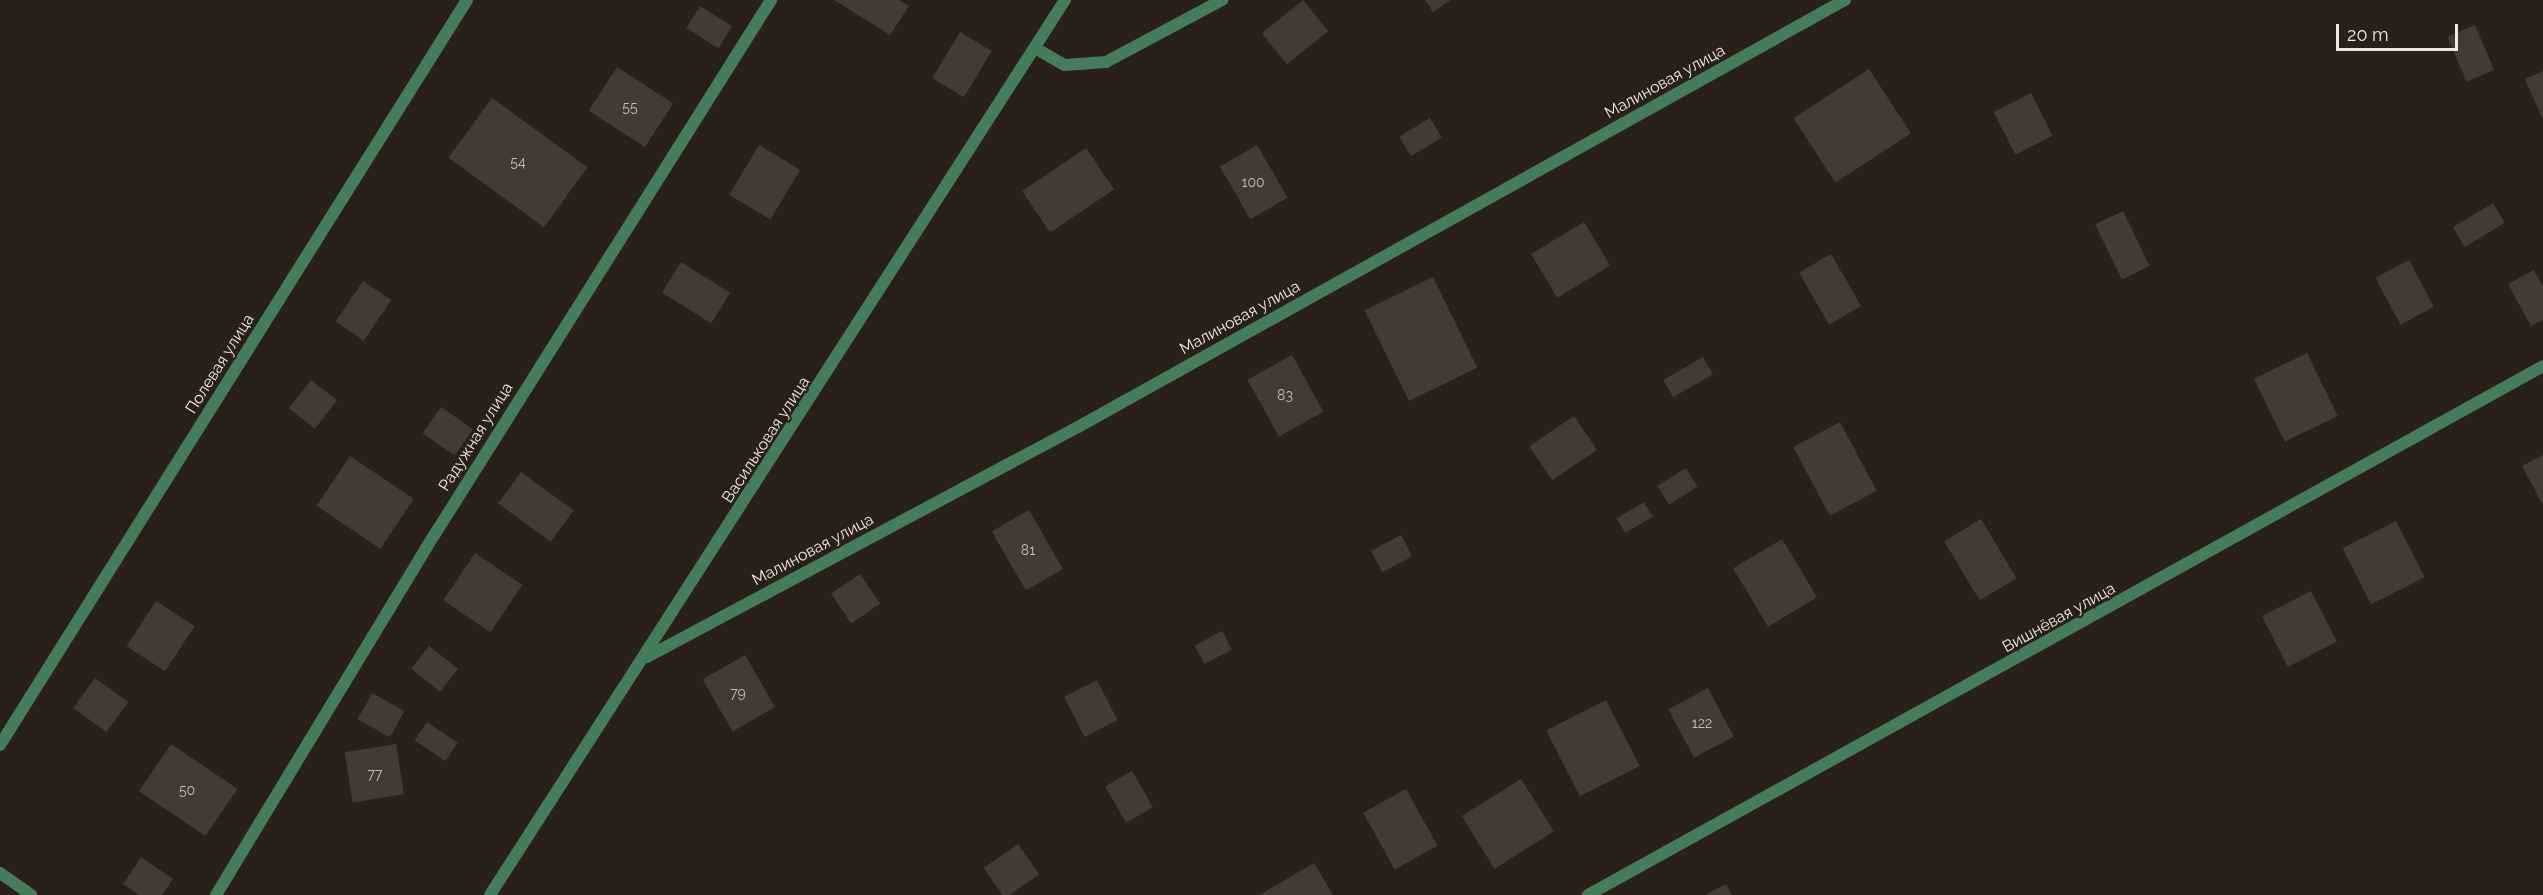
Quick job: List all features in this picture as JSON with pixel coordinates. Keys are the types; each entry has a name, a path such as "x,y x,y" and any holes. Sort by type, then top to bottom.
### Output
{"street":[{"name":"Полевая улица","path":"0,746 467,0"},
{"name":"Радужная улица","path":"216,895 435,534 771,0"},
{"name":"Васильковая улица","path":"490,895 647,657 1065,0"},
{"path":"1035,48 1065,64 1106,62 1222,0"},
{"name":"Малиновая улица","path":"647,657 1078,427 1845,0"},
{"name":"Вишнёвая улица","path":"1588,895 2543,366"},
{"path":"0,873 31,895"}],"building":[{"path":"834,0 899,0 909,6 890,35"},
{"path":"1303,0 1328,31 1287,64 1262,33"},
{"path":"1425,0 1451,0 1433,12"},
{"path":"700,6 732,26 718,48 686,28"},
{"path":"2475,25 2494,70 2467,82 2447,37"},
{"path":"960,32 992,51 964,97 932,78"},
{"path":"617,67 673,103 645,147 589,111"},
{"path":"1869,69 1911,134 1835,183 1794,118"},
{"path":"2543,71 2543,120 2525,79"},
{"path":"2031,93 2053,136 2015,155 1994,112"},
{"path":"492,98 587,167 544,227 449,158"},
{"path":"1430,118 1442,138 1411,156 1399,137"},
{"path":"759,145 800,170 770,219 729,195"},
{"path":"1257,145 1288,198 1250,219 1220,166"},
{"path":"1086,148 1114,189 1050,233 1022,191"},
{"path":"2493,203 2505,223 2465,247 2453,227"},
{"path":"2123,211 2150,266 2122,279 2095,225"},
{"path":"1584,222 1610,266 1557,298 1531,254"},
{"path":"1831,254 1861,306 1829,324 1799,272"},
{"path":"2409,260 2434,307 2400,325 2375,278"},
{"path":"681,262 730,293 711,323 662,293"},
{"path":"2534,270 2543,287 2543,320 2531,326 2508,284"},
{"path":"1433,277 1477,368 1409,401 1365,310"},
{"path":"363,281 391,300 364,341 336,322"},
{"path":"2307,353 2338,416 2285,442 2254,379"},
{"path":"1292,355 1324,412 1279,437 1247,380"},
{"path":"1703,357 1713,374 1673,397 1663,380"},
{"path":"311,380 337,400 315,429 289,408"},
{"path":"441,407 473,429 455,456 423,433"},
{"path":"1574,416 1597,450 1552,480 1529,446"},
{"path":"1840,422 1877,491 1830,516 1793,447"},
{"path":"2543,455 2543,505 2522,466"},
{"path":"350,456 414,499 380,549 316,506"},
{"path":"1686,468 1698,487 1669,505 1657,486"},
{"path":"521,472 574,510 551,542 498,504"},
{"path":"1644,502 1653,517 1625,533 1617,518"},
{"path":"1029,510 1063,569 1026,590 992,532"},
{"path":"1981,519 2017,578 1980,600 1944,541"},
{"path":"2396,521 2425,577 2371,604 2343,548"},
{"path":"1401,535 1412,556 1382,572 1371,551"},
{"path":"1782,539 1817,597 1768,627 1733,568"},
{"path":"475,553 522,585 490,632 443,600"},
{"path":"860,574 880,604 851,623 831,594"},
{"path":"2311,591 2337,642 2288,667 2262,616"},
{"path":"156,601 195,626 165,671 127,646"},
{"path":"1222,631 1232,650 1204,664 1195,646"},
{"path":"429,646 458,669 440,692 411,669"},
{"path":"745,655 775,707 733,731 703,680"},
{"path":"95,678 128,702 106,732 73,708"},
{"path":"1097,680 1117,720 1084,737 1064,697"},
{"path":"1708,688 1734,737 1694,758 1668,709"},
{"path":"372,693 404,711 390,737 357,719"},
{"path":"1606,700 1640,766 1580,796 1546,730"},
{"path":"427,722 458,743 445,761 415,740"},
{"path":"171,744 237,789 205,836 139,791"},
{"path":"396,744 404,794 353,803 345,752"},
{"path":"1132,771 1153,807 1126,823 1105,786"},
{"path":"1521,779 1554,832 1494,869 1462,816"},
{"path":"1406,789 1438,846 1395,870 1363,813"},
{"path":"1018,844 1039,874 1010,895 1002,895 984,868"},
{"path":"141,857 173,879 162,895 139,895 123,884"},
{"path":"1314,863 1333,895 1259,895"},
{"path":"1726,884 1732,895 1705,895"}]}
